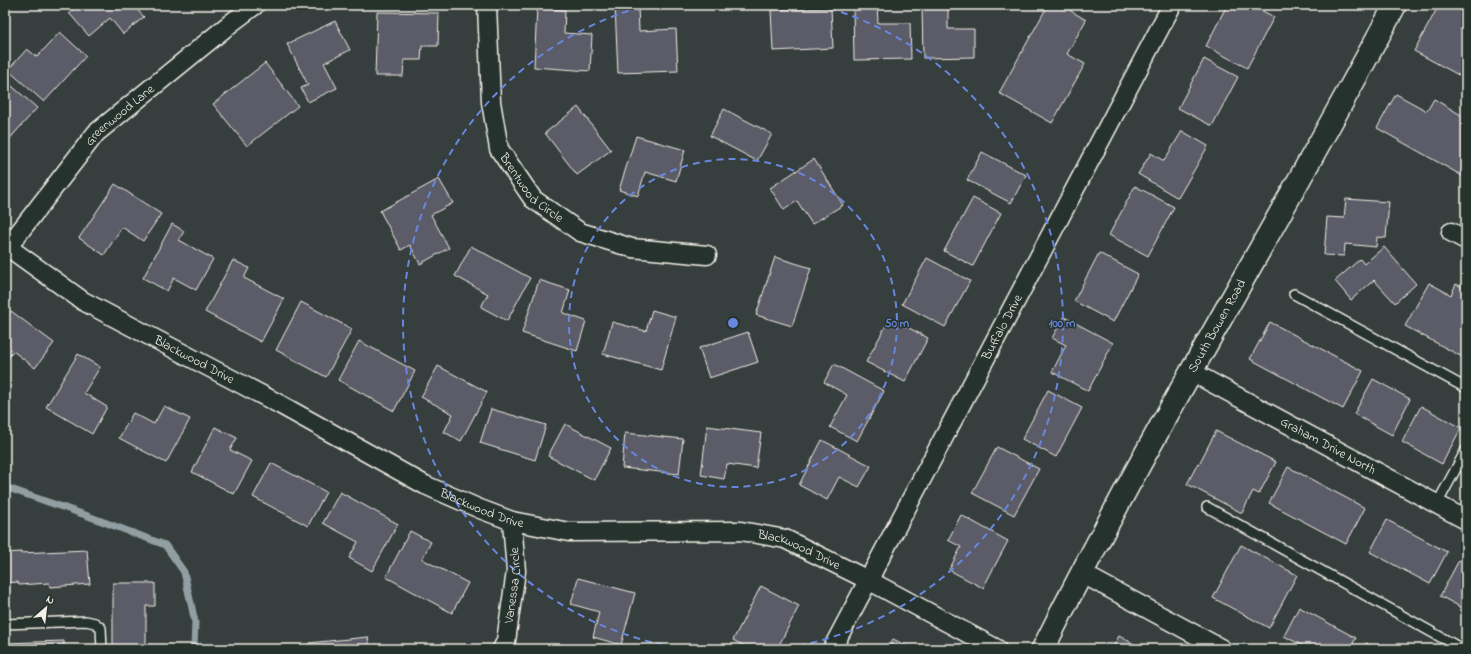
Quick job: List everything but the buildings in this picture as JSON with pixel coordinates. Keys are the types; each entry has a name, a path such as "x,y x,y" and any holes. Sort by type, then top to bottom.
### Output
{"main road":[{"name":"South Bowen Road","path":"1043,649 1081,573 1190,371 1353,83 1395,5"}],"street":[{"name":"Greenwood Lane","path":"6,246 96,133 230,23 255,5"},
{"name":"Brentwood Circle","path":"487,5 491,102 500,150 532,199 580,232 632,248 707,255"},
{"name":"Buffalo Drive","path":"832,649 1172,5"},
{"name":"Blackwood Drive","path":"6,246 83,301 282,405 425,485 480,510 512,521 569,532 741,531 785,539 868,580 997,649"},
{"name":"Graham Drive North","path":"1190,371 1466,520"},
{"name":"Vanessa Circle","path":"502,649 506,641 516,571 512,521"},
{"path":"1081,573 1222,649"}],"lane":[{"path":"1294,294 1466,388"},
{"path":"1437,504 1466,450"},
{"path":"1207,507 1462,649"},
{"path":"5,624 86,621 95,623 101,628 102,649"}],"waterway":[{"path":"5,487 165,545 184,572 195,622 194,649"}]}
